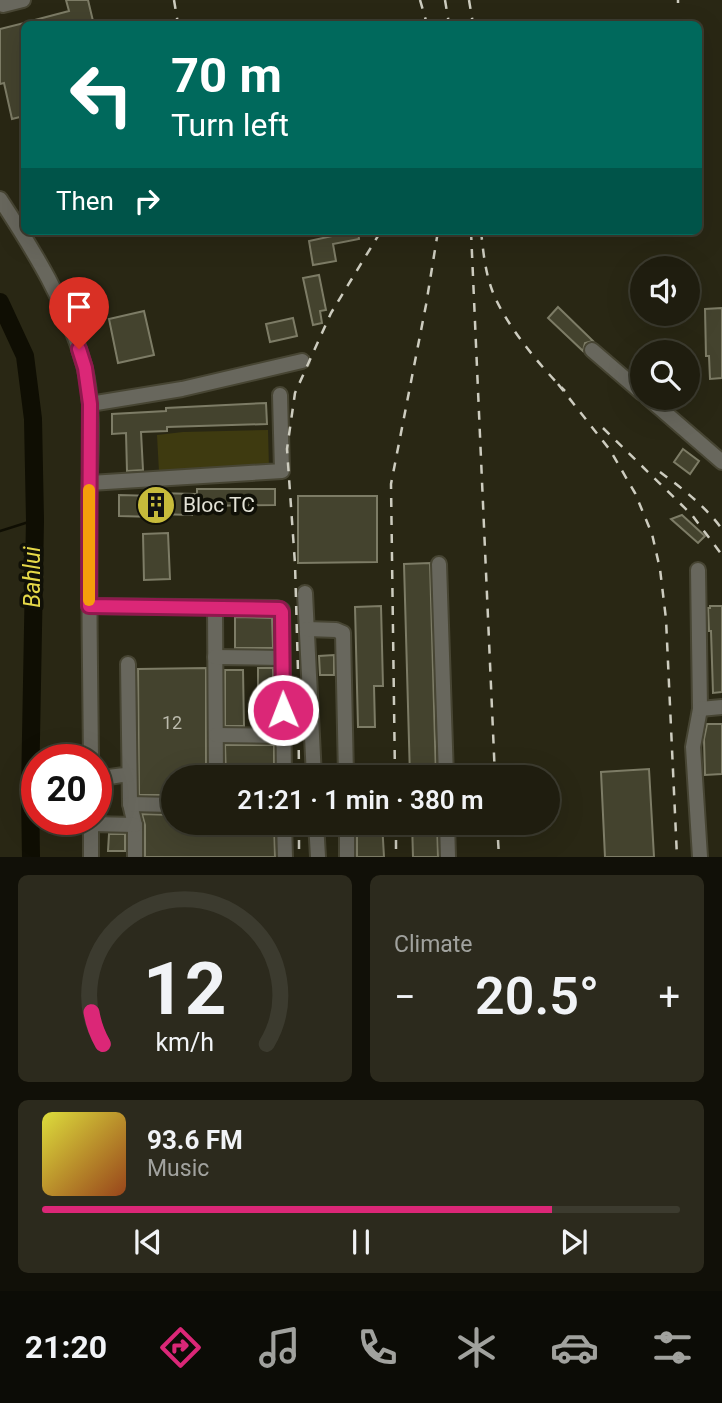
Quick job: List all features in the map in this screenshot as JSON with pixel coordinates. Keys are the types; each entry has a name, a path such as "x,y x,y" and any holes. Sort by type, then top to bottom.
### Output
{"street":[{"path":"3,5 23,0"},
{"path":"0,199 20,221"},
{"path":"27,235 74,331 85,368 90,404 91,744"},
{"path":"592,350 630,383"},
{"path":"90,404 182,389 302,361"},
{"path":"89,483 282,471 280,396"},
{"path":"662,410 722,462"},
{"path":"439,564 446,765"},
{"path":"698,570 700,709 694,747 700,857"},
{"path":"305,593 313,765"},
{"path":"89,606 280,609 284,765"},
{"path":"215,608 216,765"},
{"path":"307,629 336,630 343,634 346,765"},
{"path":"215,657 282,658"},
{"path":"128,664 130,804 135,825 135,857"},
{"path":"700,709 722,707"},
{"path":"215,735 284,736"},
{"path":"112,776 129,775"},
{"path":"130,804 161,805"},
{"path":"112,823 135,825"},
{"path":"91,835 91,857"},
{"path":"284,835 285,857"},
{"path":"317,835 318,857"},
{"path":"346,835 347,857"},
{"path":"447,835 448,857"}],"shaded area":[{"path":"268,430 269,469 159,472 157,435"}],"building":[{"path":"66,0 88,0 93,21 31,21 69,11"},
{"path":"21,24 21,117 12,119 4,83 0,84 0,29"},
{"path":"337,235 358,235 359,239 333,244 336,261 313,265 309,241"},
{"path":"319,275 326,310 320,311 322,323 313,325 303,278"},
{"path":"558,307 593,341 585,343 583,351 548,318"},
{"path":"722,308 722,378 710,379 709,356 706,356 705,309"},
{"path":"144,311 154,355 118,363 109,319"},
{"path":"293,318 297,336 270,342 266,324"},
{"path":"266,403 267,424 167,427 167,431 141,432 143,470 127,471 126,433 112,434 112,414 166,411 166,408"},
{"path":"683,449 699,461 690,474 674,462"},
{"path":"197,489 275,489 275,505 193,506 192,515 119,516 119,495 197,494"},
{"path":"298,496 377,496 377,562 298,563"},
{"path":"682,515 705,536 698,543 671,519"},
{"path":"168,533 170,579 144,580 143,534"},
{"path":"430,563 436,765 410,765 404,564"},
{"path":"381,606 383,686 374,686 375,727 358,727 355,607"},
{"path":"722,606 722,692 713,693 708,608"},
{"path":"235,617 272,618 273,648 235,648"},
{"path":"334,655 334,675 320,675 319,656"},
{"path":"206,668 206,765 161,765 161,795 139,795 138,669"},
{"path":"258,668 273,668 274,726 258,726"},
{"path":"225,670 243,670 244,726 225,726"},
{"path":"707,724 722,724 722,774 705,775 704,739"},
{"path":"225,745 274,745 274,765 226,765"},
{"path":"649,769 654,857 605,857 601,772"},
{"path":"142,814 161,815 161,835 274,835 275,857 145,857 145,825"},
{"path":"125,834 125,851 108,851 109,835"},
{"path":"357,835 383,835 384,857 357,857"},
{"path":"412,835 437,835 438,857 413,857"}],"waterway":[{"name":"Bahlui","path":"0,302 25,356 33,419 35,520 31,857"},
{"path":"0,531 35,520"}],"railway":[{"path":"174,0 178,21"},
{"path":"420,0 426,21"},
{"path":"445,0 448,21"},
{"path":"469,0 472,21"},
{"path":"299,765 295,564 287,449 295,393 331,313 379,235"},
{"path":"395,765 391,484 437,235"},
{"path":"471,235 494,765"},
{"path":"482,235 488,275 498,303 524,344 565,391"},
{"path":"558,384 610,450 635,493 652,534 660,569 666,619 677,857"},
{"path":"603,428 692,515 722,555"},
{"path":"660,472 701,505 722,529"},
{"path":"299,835 299,857"},
{"path":"396,835 396,857"},
{"path":"498,835 499,857"}],"slow traffic":[{"path":"89,490 89,600"}],"place":[{"name":"Bloc TC","path":"156,505"}],"route":[{"path":"79,349 85,368 90,404 89,606 280,609 283,710"}]}
